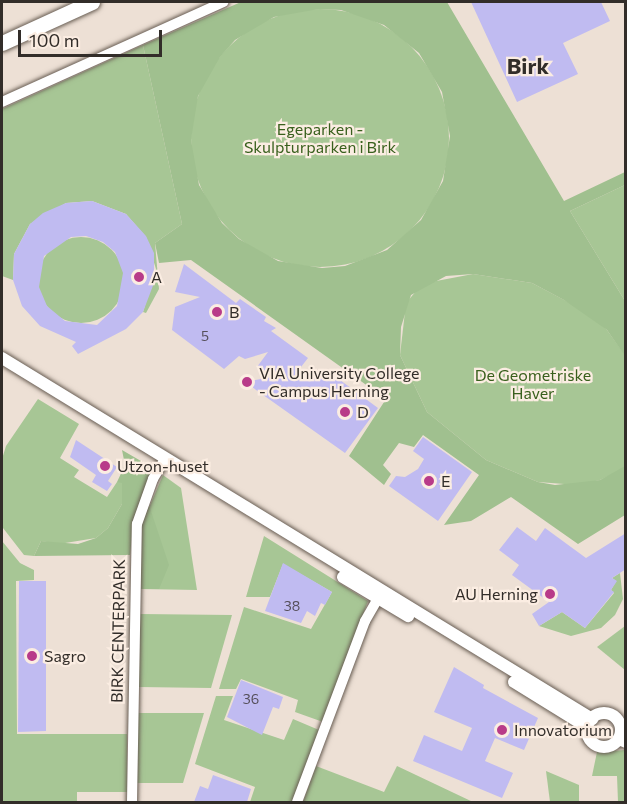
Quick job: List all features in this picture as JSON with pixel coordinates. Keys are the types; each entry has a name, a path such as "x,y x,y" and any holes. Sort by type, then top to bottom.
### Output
{"main road":[{"path":"2,43 92,2"}],"street":[{"path":"2,102 223,2"},
{"path":"2,358 40,386"},
{"path":"2,366 40,386 590,723"},
{"name":"BIRK CENTERPARK","path":"132,802 137,524 163,462"},
{"path":"297,802 365,621 381,595"},
{"path":"603,713 614,717 621,727 622,742 599,747 589,738 590,723 603,713"}],"green space":[{"path":"241,2 447,2 564,201 625,172 625,185 570,211 625,301 625,356 607,330 564,300 532,283 473,274 446,276 411,295 401,327 400,355 427,412 486,460 538,482 555,485 600,480 625,466 625,515 578,544 511,497 471,521 444,525 479,475 423,435 414,447 399,443 383,465 391,474 384,485 349,456 386,399 191,260 159,263 155,243 182,224 143,45","holes":["319,9 341,10 384,25 419,53 442,92 450,136 443,181 421,220 387,250 345,266 322,268 278,261 239,239 222,223 199,185 191,140 198,96 220,57 235,40 274,17"]},
{"name":"Egeparken - Skulpturparken i Birk","path":"307,9 333,9 370,18 392,30 412,46 428,66 440,88 447,113 449,138 447,163 440,188 428,210 412,230 392,246 370,258 333,267 307,267 270,258 248,246 228,230 212,210 200,188 191,151 191,125 200,88 212,66 228,46 248,30 270,18"},
{"path":"143,45 182,224 155,243 159,289 146,313 143,312 156,269 146,237 126,214 92,201 66,203 30,224 14,254 13,280 2,276 2,109"},
{"path":"625,185 625,301 570,211"},
{"path":"81,237 105,244 117,256 124,280 117,304 105,316 81,323 57,316 45,304 38,280 45,256 57,244"},
{"name":"De Geometriske Haver","path":"473,274 532,283 587,312 607,330 625,355 625,466 621,470 600,480 577,485 538,482 486,460 427,412 400,355 406,303 417,290 431,282"},
{"path":"38,399 79,424 60,458 79,470 74,477 107,497 117,482 122,482 122,504 108,528 96,538 59,544 41,541 34,556 24,555 3,528 2,459 6,446"},
{"path":"122,450 153,468 134,518 130,555 34,556 41,541 78,544 96,538 108,528 122,504 122,483 117,482 125,465"},
{"path":"163,475 181,488 197,590 141,589 142,524"},
{"path":"149,505 169,565 159,589 141,589 142,524"},
{"path":"264,536 368,601 323,722 295,712 298,700 241,679 236,689 219,689 244,607 311,629 332,592 283,564 270,597 246,597"},
{"path":"2,541 20,563 34,570 34,580 16,581 17,734 127,734 127,792 77,792 77,802 2,802"},
{"path":"620,573 623,599 615,615 601,628 571,636 539,626 562,612 585,628 614,593 611,590 616,581 612,578"},
{"path":"140,614 232,615 211,688 139,687"},
{"path":"625,626 625,670 597,647"},
{"path":"216,696 233,696 224,720 284,740 293,719 319,730 292,802 250,802 255,787 195,764"},
{"path":"138,713 204,713 183,783 136,783"},
{"path":"625,750 625,802 618,802 617,776 592,776 597,752"},
{"path":"316,766 384,792 397,766 473,802 303,802"},
{"path":"546,771 579,785 579,802 550,802"}],"building":[{"path":"471,2 601,2 610,21 563,43 578,74 517,102"},
{"name":"A","path":"92,201 126,214 146,236 154,253 154,283 143,312 126,329 78,354 72,346 76,342 40,326 22,306 13,280 14,254 30,224 43,213 66,203","holes":["86,236 103,242 115,252 123,273 117,306 97,325 65,321 47,306 39,287 44,256 71,237"]},
{"path":"184,264 236,303 240,299 266,317 264,321 276,328 271,331 308,358 294,376 325,369 378,408 345,453 245,382 272,377 257,367 268,352 245,359 239,356 224,369 172,330 175,307 200,297 175,292"},
{"name":"E","path":"423,437 472,472 438,521 389,486 396,476 405,477 418,469 424,459 413,451"},
{"name":"Utzon-huset","path":"76,440 117,467 108,481 112,484 107,491 92,482 96,475 70,457"},
{"path":"517,527 536,541 545,528 586,558 626,533 626,569 612,578 617,581 611,590 614,592 585,628 562,612 539,626 532,614 549,602 512,575 519,565 499,550"},
{"path":"283,563 332,592 325,605 321,603 315,616 307,611 301,623 265,611"},
{"name":"Sagro","path":"19,581 46,581 46,731 18,732"},
{"name":"Innovatorium","path":"454,667 484,685 483,688 538,718 524,750 495,738 485,761 513,773 502,798 413,761 424,735 462,751 472,728 434,712"},
{"path":"241,680 283,697 279,709 273,707 262,735 227,717"},
{"path":"213,775 251,789 247,802 194,802 200,786 208,789"}],"place":[{"name":"A","path":"139,277"},
{"name":"B","path":"217,312"},
{"name":"VIA University College - Campus Herning","path":"247,382"},
{"name":"D","path":"345,412"},
{"name":"Utzon-huset","path":"105,466"},
{"name":"E","path":"429,481"},
{"name":"AU Herning","path":"550,594"},
{"name":"Sagro","path":"32,656"},
{"name":"Innovatorium","path":"502,730"}],"district":[{"name":"Birk","path":"528,66"}]}
